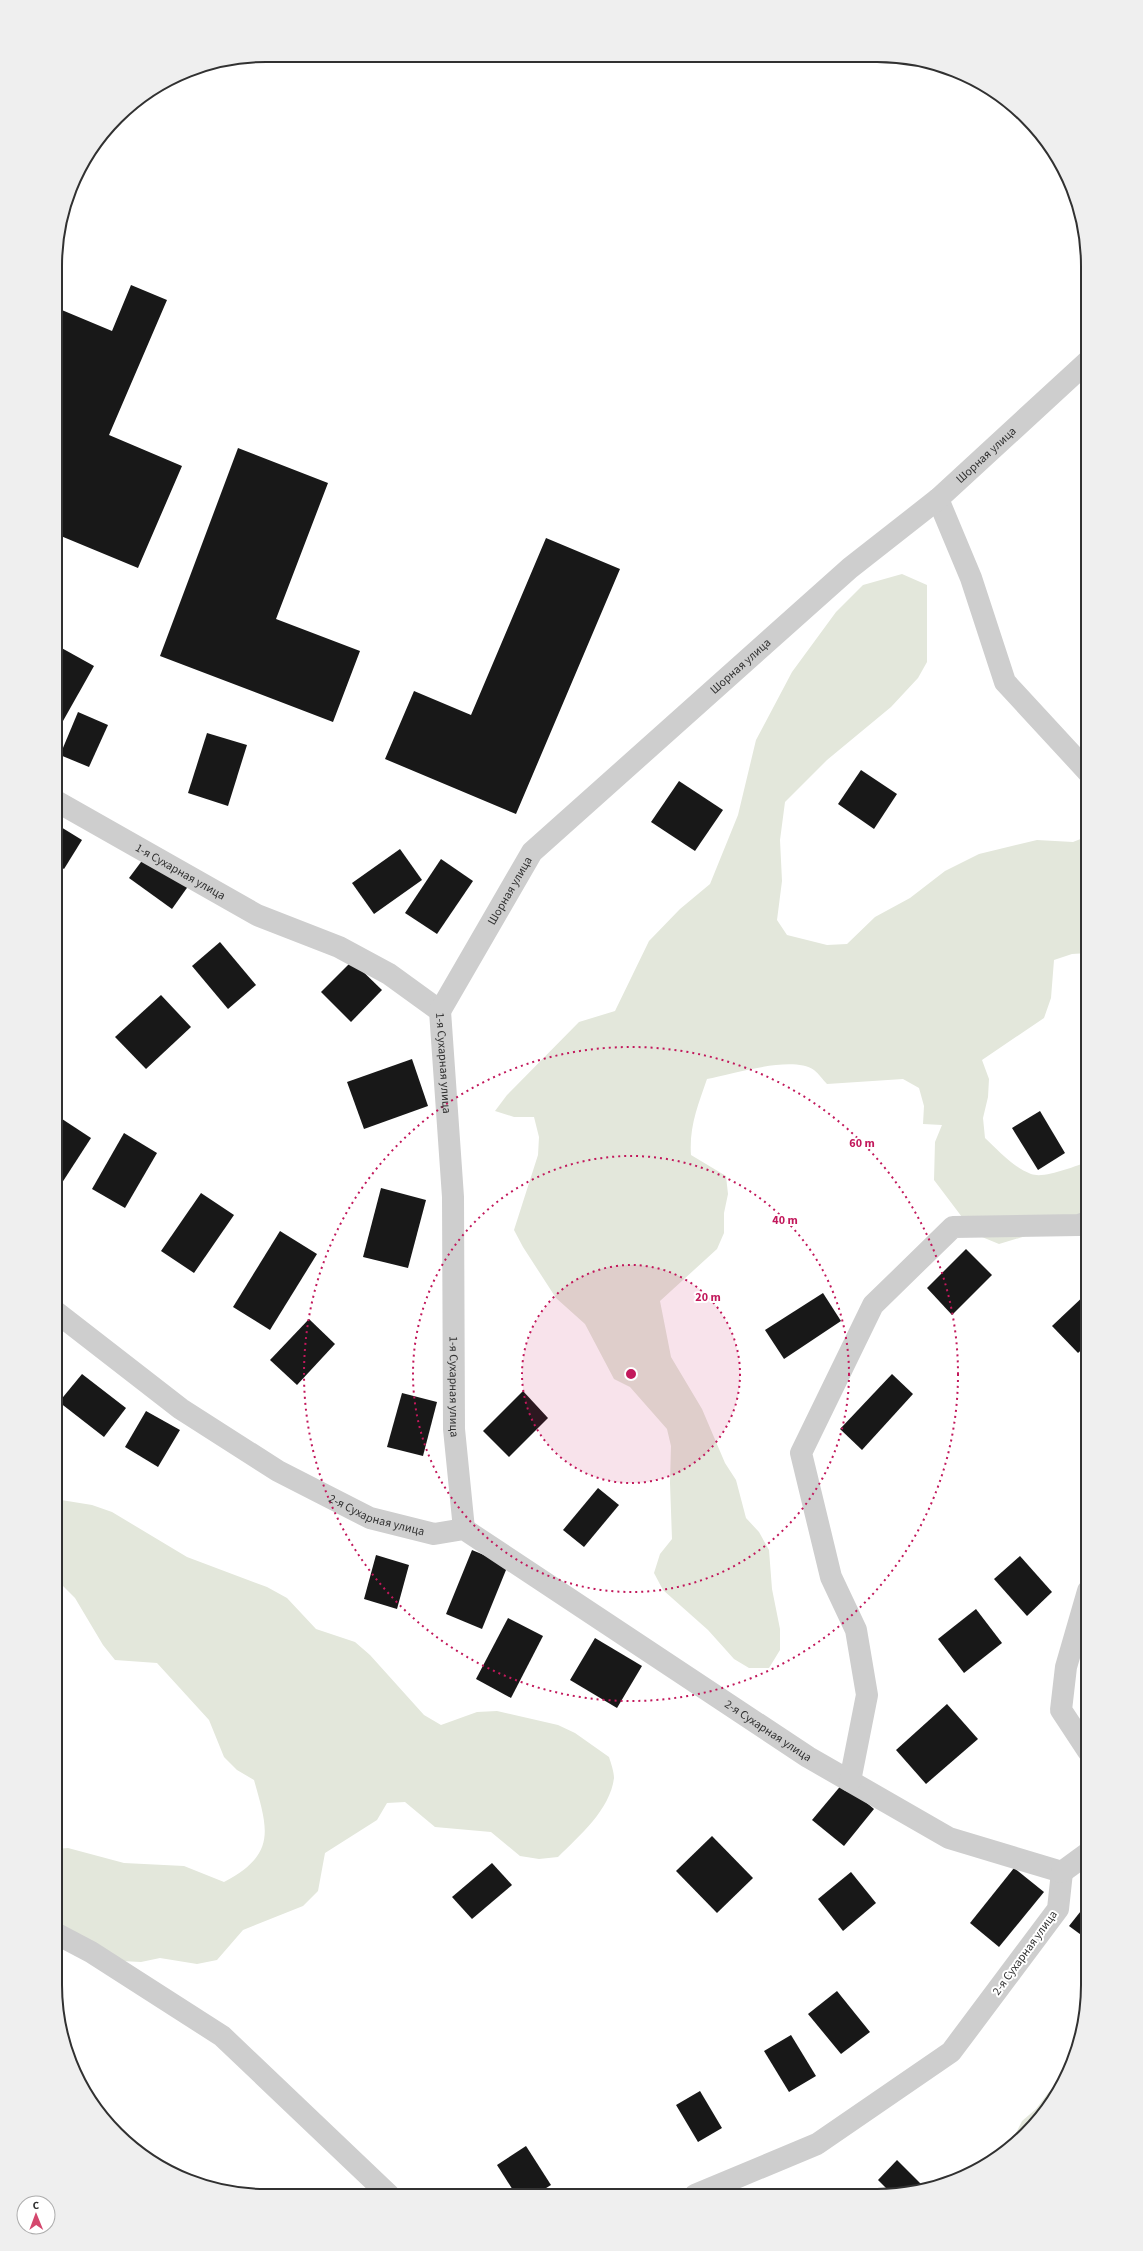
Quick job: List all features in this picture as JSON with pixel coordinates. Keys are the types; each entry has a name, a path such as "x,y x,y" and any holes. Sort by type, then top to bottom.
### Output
{"street":[{"name":"Шорная улица","path":"440,1011 532,852 850,568 938,499 1081,367"},
{"path":"938,499 971,578 1005,682 1081,764"},
{"name":"1-я Сухарная улица","path":"62,804 257,915 339,947 388,974 440,1011 453,1197 454,1430 464,1529"},
{"path":"850,1781 867,1695 856,1630 831,1577 801,1452 873,1305 953,1227 1081,1224"},
{"name":"2-я Сухарная улица","path":"62,1317 181,1409 278,1471 370,1518 434,1534 464,1529 808,1757 949,1838 1062,1872 1058,1909 951,2052 817,2144 711,2189"},
{"path":"1081,1615 1066,1667 1061,1710 1081,1740"},
{"path":"1062,1872 1081,1858"},
{"path":"62,1938 91,1952 222,2036 383,2189"}],"shaded area":[{"path":"902,574 927,585 927,662 918,678 891,707 827,760 785,802 780,840 782,881 777,920 787,935 827,945 847,944 875,917 910,898 945,871 979,854 1037,840 1073,842 1081,839 1081,953 1072,954 1054,960 1051,998 1044,1018 982,1060 989,1079 988,1097 983,1118 985,1138 1018,1168 1031,1174 1044,1175 1081,1164 1081,1221 1072,1222 999,1244 982,1237 968,1225 934,1180 935,1142 942,1125 923,1124 924,1106 919,1088 903,1079 827,1084 814,1070 804,1066 792,1064 762,1067 707,1079 697,1107 691,1135 691,1155 726,1176 728,1194 724,1213 724,1233 717,1249 660,1301 671,1357 702,1409 725,1463 736,1480 746,1518 759,1532 769,1550 772,1589 780,1629 780,1650 769,1668 749,1668 734,1659 708,1630 663,1590 654,1573 660,1554 672,1539 670,1483 671,1446 667,1429 630,1387 614,1379 585,1324 556,1298 523,1247 514,1230 538,1155 539,1137 534,1117 514,1117 495,1111 507,1095 579,1022 615,1011 649,941 680,909 710,884 738,815 756,740 792,672 836,612 863,585"},
{"path":"62,1500 92,1505 112,1512 187,1557 267,1587 287,1598 316,1629 355,1642 370,1655 424,1715 441,1725 477,1712 497,1711 558,1725 575,1733 609,1757 614,1778 607,1801 592,1822 558,1857 539,1859 520,1856 491,1832 435,1827 405,1802 387,1803 377,1820 325,1853 318,1891 303,1906 243,1930 217,1960 197,1964 160,1958 141,1962 121,1961 67,1945 62,1948 62,1848 68,1848 124,1863 184,1866 224,1882 241,1872 253,1861 260,1851 264,1839 265,1827 263,1813 254,1780 237,1770 224,1757 209,1720 157,1663 115,1660 103,1645 75,1598 62,1585"},
{"path":"1052,2089 1030,2120 1015,2135 1022,2121 1036,2109"}],"building":[{"path":"131,285 167,300 109,435 182,466 138,568 62,536 62,310 112,331"},
{"path":"238,448 328,483 276,619 360,651 333,722 160,656"},
{"path":"546,538 620,569 516,814 385,759 414,691 471,715"},
{"path":"62,648 94,666 62,720"},
{"path":"78,712 108,725 89,767 62,756 62,750"},
{"path":"207,733 247,745 228,806 188,793"},
{"path":"861,770 897,794 874,829 838,804"},
{"path":"679,781 723,810 695,851 651,822"},
{"path":"62,828 82,840 64,869 62,868"},
{"path":"400,849 422,880 374,914 352,883"},
{"path":"147,854 189,885 172,909 129,878"},
{"path":"441,859 473,881 437,934 405,913"},
{"path":"220,942 256,985 228,1009 192,966"},
{"path":"352,961 382,990 351,1022 321,992"},
{"path":"161,995 191,1027 146,1069 115,1037"},
{"path":"412,1059 428,1106 364,1129 347,1082"},
{"path":"1040,1111 1065,1153 1038,1170 1012,1128"},
{"path":"62,1119 91,1138 62,1183"},
{"path":"124,1133 157,1153 125,1208 92,1189"},
{"path":"381,1188 426,1200 408,1268 363,1257"},
{"path":"201,1193 234,1215 194,1273 161,1251"},
{"path":"280,1231 317,1254 270,1330 233,1307"},
{"path":"966,1249 992,1275 952,1315 927,1288"},
{"path":"823,1293 841,1321 784,1359 765,1330"},
{"path":"1081,1299 1081,1350 1078,1353 1052,1326"},
{"path":"309,1319 335,1344 297,1385 270,1360"},
{"path":"82,1374 126,1408 104,1437 62,1404 62,1398"},
{"path":"892,1374 913,1394 862,1450 840,1429"},
{"path":"523,1391 548,1418 509,1457 483,1431"},
{"path":"402,1393 437,1402 423,1456 387,1447"},
{"path":"146,1411 180,1430 158,1467 125,1447"},
{"path":"598,1488 619,1505 584,1547 563,1530"},
{"path":"472,1550 508,1565 482,1629 446,1614"},
{"path":"376,1555 409,1565 397,1609 364,1599"},
{"path":"1020,1556 1052,1592 1027,1616 994,1579"},
{"path":"976,1609 1002,1643 964,1673 938,1639"},
{"path":"508,1618 543,1636 511,1698 476,1679"},
{"path":"595,1638 642,1666 617,1708 570,1680"},
{"path":"947,1704 978,1739 926,1784 896,1750"},
{"path":"843,1783 874,1809 844,1846 812,1820"},
{"path":"712,1836 753,1878 717,1913 676,1871"},
{"path":"492,1863 512,1885 472,1919 452,1897"},
{"path":"1014,1868 1044,1892 999,1947 970,1923"},
{"path":"851,1872 876,1903 843,1931 818,1899"},
{"path":"1081,1911 1081,1935 1069,1926"},
{"path":"837,1991 870,2032 841,2054 808,2014"},
{"path":"791,2035 816,2076 789,2092 764,2051"},
{"path":"700,2091 722,2128 698,2142 676,2105"},
{"path":"526,2146 551,2185 545,2189 512,2189 497,2165"},
{"path":"897,2160 921,2184 887,2189 878,2180"}]}
